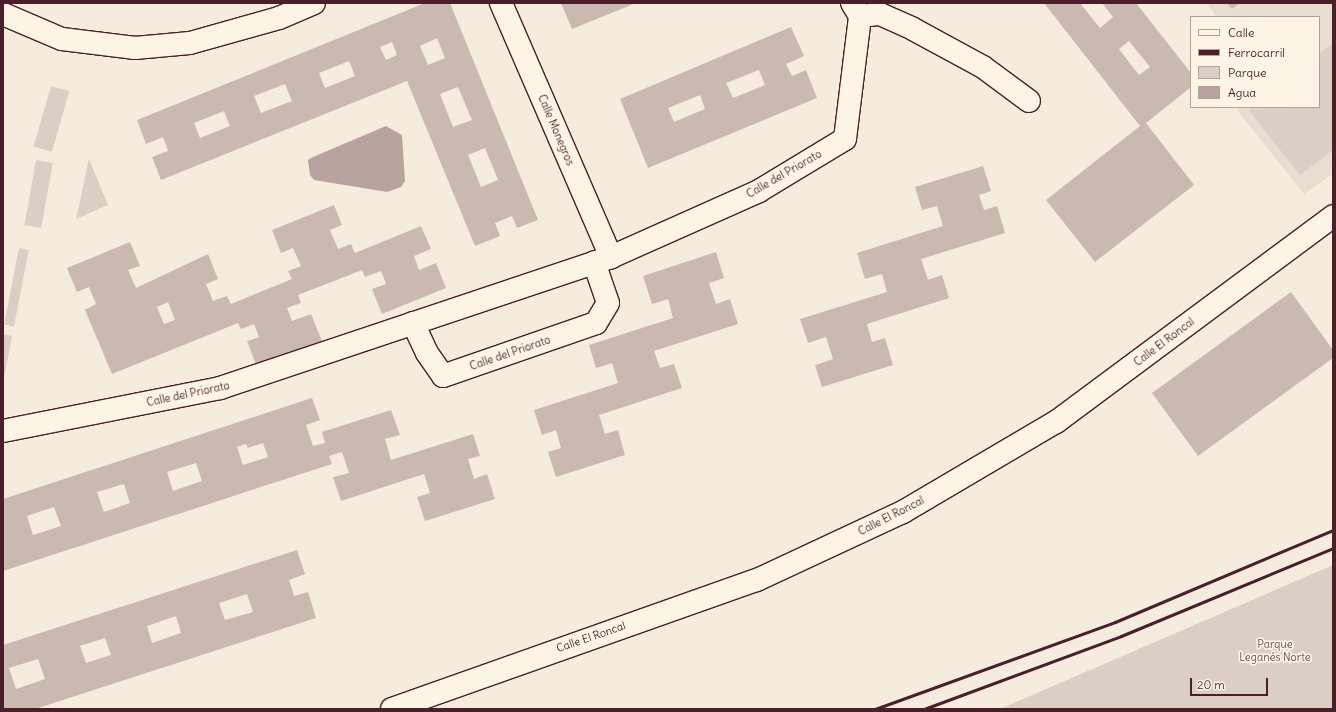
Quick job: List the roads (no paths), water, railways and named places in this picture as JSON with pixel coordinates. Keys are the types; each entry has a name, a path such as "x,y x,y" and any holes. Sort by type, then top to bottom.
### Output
{"street":[{"path":"3,14 62,38 135,48 190,44 279,18 314,3"},
{"name":"Calle Monegros","path":"501,3 603,260"},
{"path":"872,9 983,67 1029,101"},
{"name":"Calle del Priorato","path":"3,431 220,388 603,260 758,191 845,139 872,9"},
{"name":"Calle El Roncal","path":"392,709 757,580 903,512 1056,422 1333,216"},
{"name":"Calle del Priorato","path":"413,323 427,352 443,376 596,323 608,303 603,260"}],"water":[{"path":"386,126 402,135 405,181 401,187 387,192 314,180 310,175 308,160"}],"railway":[{"path":"875,709 1115,622 1333,530"},
{"path":"924,709 1121,636 1333,548"}],"park label":[{"name":"Parque Leganés Norte","path":"1275,651"}]}
